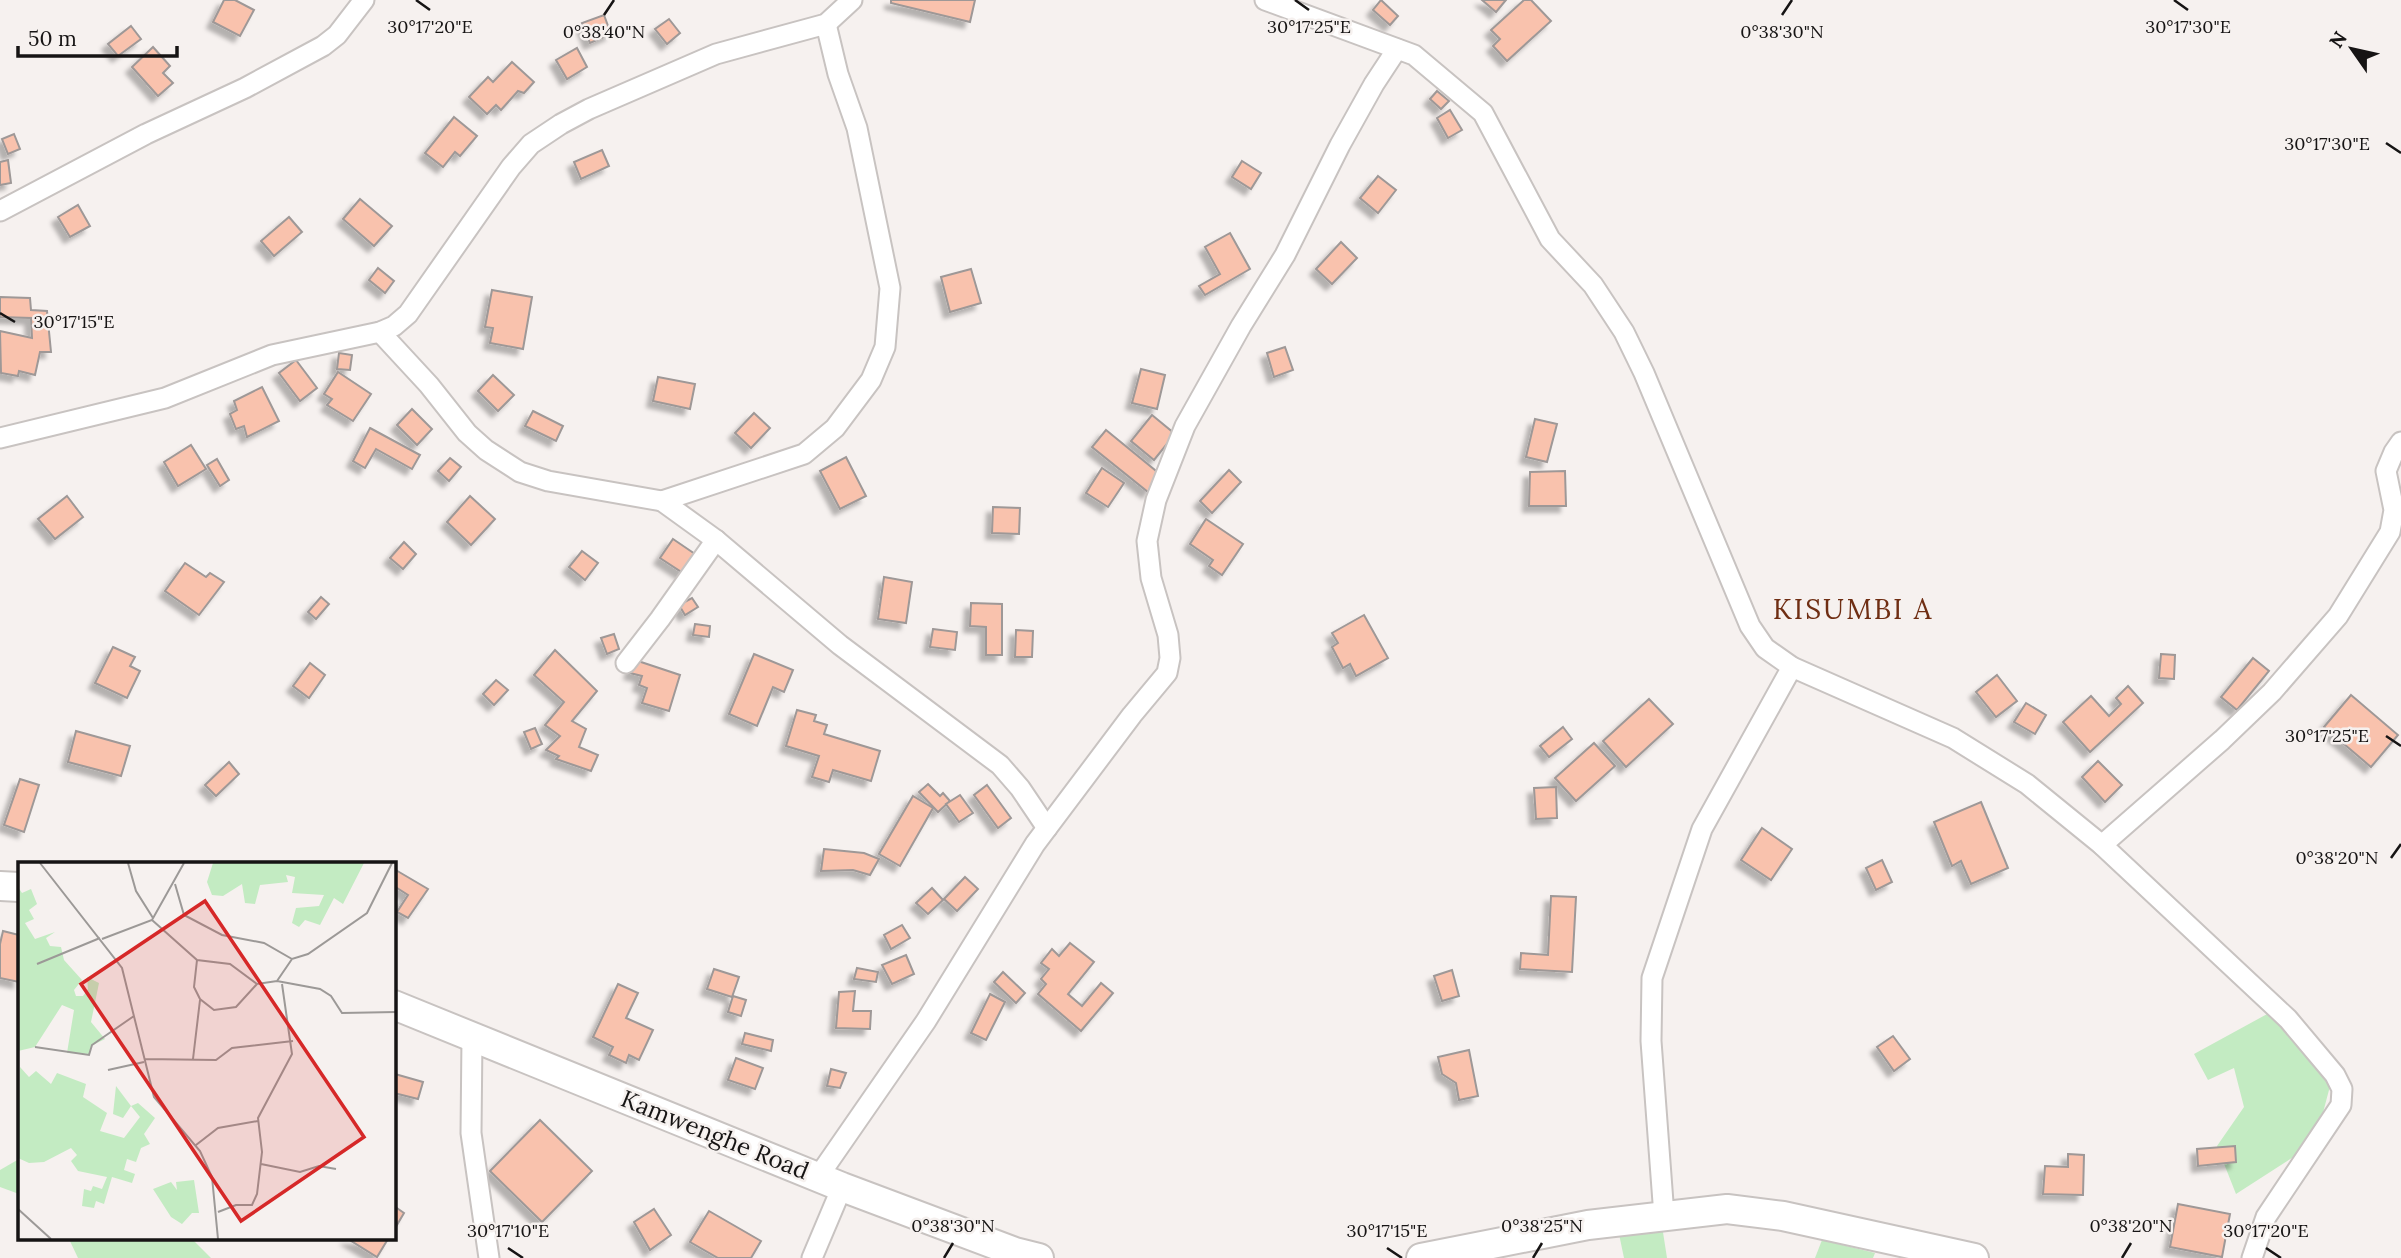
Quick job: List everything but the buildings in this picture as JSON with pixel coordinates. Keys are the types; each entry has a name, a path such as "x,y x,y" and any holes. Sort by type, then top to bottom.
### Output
{"main road":[{"path":"0,886 18,887"},
{"name":"Kamwenghe Road","path":"396,1006 830,1182 1015,1252 1039,1258"},
{"path":"1421,1258 1588,1225 1727,1209 1783,1216 1974,1258"}],"street":[{"path":"0,211 146,134 245,88 323,46 337,35 364,0"},
{"path":"0,438 165,398 272,355 380,332 394,326 408,314 511,167 531,144 589,109 716,54 816,29 826,24 852,0"},
{"path":"1265,0 1413,55 1483,113 1550,239 1593,285 1624,332 1650,386 1750,626 1765,648 1792,667 1953,738 2026,784 2102,845 2288,1019 2335,1075 2342,1089 2341,1105 2266,1217 2252,1258"},
{"path":"662,501 804,454 835,428 871,380 885,347 890,288 857,128 838,74 826,24"},
{"path":"812,1258 830,1182 926,1021 1035,844 1138,707 1167,673 1170,658 1168,635 1151,578 1147,541 1156,500 1185,426 1241,326 1285,255 1346,135 1397,49"},
{"path":"380,332 429,385 467,433 486,450 520,472 570,486 662,501 716,540 839,645 1000,765 1020,788 1047,828"},
{"path":"2102,845 2222,740 2272,692 2338,616 2390,532 2394,510 2386,471 2401,442"},
{"path":"626,663 716,540"},
{"path":"1664,1216 1651,1041 1652,978 1702,829 1792,667"},
{"path":"472,1037 471,1133 489,1258"}],"green space":[{"path":"2269,1013 2334,1071 2315,1143 2236,1194 2217,1146 2244,1107 2234,1068 2208,1080 2194,1054"},
{"path":"18,1160 18,1194 0,1187 0,1170"},
{"path":"1662,1226 1667,1258 1624,1258 1619,1234"},
{"path":"69,1240 193,1240 211,1258 78,1258"},
{"path":"1822,1240 1875,1253 1873,1258 1815,1258"}],"district":[{"name":"KISUMBI A","path":"1853,609"}]}
